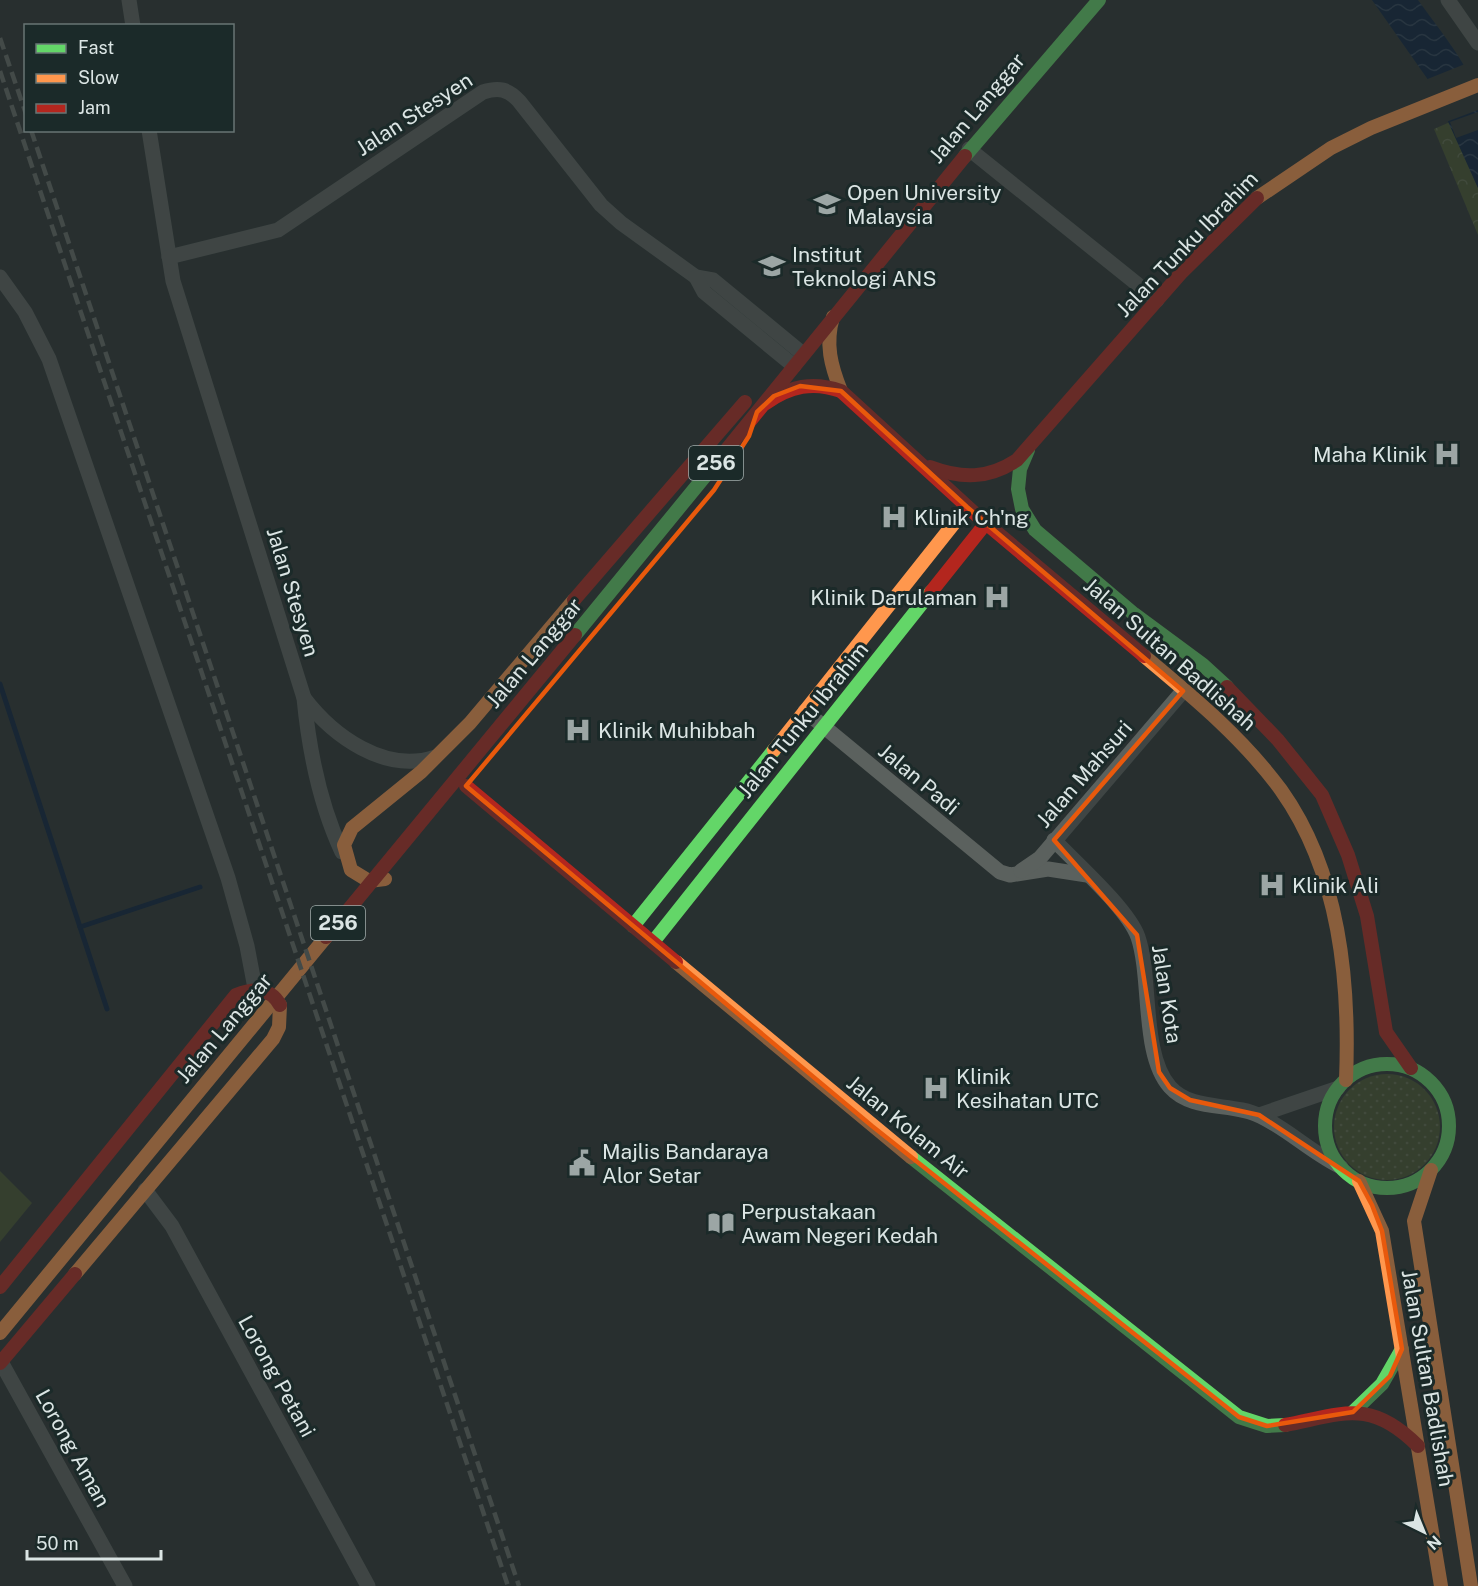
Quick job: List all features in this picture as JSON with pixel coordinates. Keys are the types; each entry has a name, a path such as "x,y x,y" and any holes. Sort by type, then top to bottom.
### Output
{"main road":[{"name":"Jalan Langgar","path":"0,1333 675,514 969,149 1094,2"},
{"name":"Jalan Tunku Ibrahim","path":"1028,450 1157,300 1248,206 1290,172 1371,128 1478,86"},
{"path":"834,315 828,334 828,354 842,391"},
{"path":"768,375 796,364"},
{"path":"733,464 749,436 760,409 774,396 800,386 829,386 842,391"},
{"name":"Jalan Sultan Badlishah","path":"842,391 967,507 1227,727 1290,803 1303,826 1320,869 1344,971 1349,1040 1342,1084"},
{"path":"616,607 466,786 383,880 362,879 351,870 346,860 344,845 352,828 440,755 753,393"},
{"path":"924,465 960,477 985,476 1009,466 1028,450"},
{"name":"Jalan Sultan Badlishah","path":"1028,450 1020,469 1018,489 1022,509 1035,530 1134,614 1203,665 1258,716 1313,782 1330,810 1360,890 1367,916 1386,1032 1411,1068"},
{"name":"Jalan Tunku Ibrahim","path":"633,926 967,507"},
{"name":"Jalan Tunku Ibrahim","path":"653,942 987,523"},
{"name":"Jalan Kolam Air","path":"466,786 872,1126 1239,1417 1250,1424 1267,1426 1353,1412 1392,1423 1418,1446"},
{"path":"0,1287 236,995 255,988 268,992 279,1001 284,1014 281,1028 1,1363"},
{"path":"1392,1064 1411,1068 1435,1085 1447,1106 1450,1129 1444,1152 1431,1170 1409,1184 1396,1188 1371,1186 1359,1181 1341,1167 1329,1149 1325,1128 1328,1107 1342,1084 1359,1069 1373,1065 1392,1064"},
{"name":"Jalan Sultan Badlishah","path":"1431,1170 1414,1221 1471,1586"},
{"name":"Jalan Sultan Badlishah","path":"1359,1181 1376,1213 1382,1231 1441,1586"},
{"path":"1353,1412 1372,1398 1390,1376 1402,1349"}],"street":[{"path":"129,0 133,24"},
{"path":"1448,0 1478,43"},
{"name":"Jalan Stesyen","path":"169,257 278,230 483,92 502,89 511,92 519,101 601,205 621,224 696,277 704,292 796,364"},
{"name":"Jalan Stesyen","path":"149,132 173,281 304,698"},
{"path":"969,149 1157,300"},
{"path":"0,277 25,312 48,359 228,878 247,946 255,988"},
{"name":"Jalan Mahsuri","path":"1010,875 1034,864 1183,691"},
{"path":"304,698 331,729 359,747 392,758 408,760 425,760 440,755"},
{"path":"304,698 306,725 319,784 337,842 346,860"},
{"name":"Jalan Padi","path":"805,711 1000,872 1010,875"},
{"name":"Jalan Kota","path":"1054,840 1127,918 1137,935 1159,1072 1170,1088 1190,1100 1258,1115 1315,1155 1341,1167"},
{"path":"1010,875 1048,869 1088,875"},
{"path":"1258,1115 1342,1084"},
{"name":"Lorong Petani","path":"144,1190 172,1226 368,1586"},
{"name":"Lorong Aman","path":"1,1363 125,1586"}],"highlighted area":[{"path":"800,386 841,391 967,507 1183,691 1054,840 1137,935 1159,1072 1170,1088 1190,1100 1259,1115 1359,1181 1372,1205 1382,1231 1402,1349 1390,1376 1353,1412 1267,1426 1239,1417 872,1126 466,786 714,490 749,436 757,412 774,396"}],"green space":[{"path":"1450,122 1478,188 1478,235 1434,129"},
{"path":"1387,1074 1407,1078 1424,1090 1436,1107 1440,1127 1436,1147 1424,1164 1407,1176 1387,1180 1367,1176 1350,1164 1338,1147 1334,1127 1338,1107 1350,1090 1367,1078"},
{"path":"0,1171 32,1203 0,1242"}],"water":[{"path":"1372,0 1418,0 1462,62 1478,99 1478,188 1431,84"}],"pier":[{"path":"1465,64 1478,91 1478,110 1446,122 1425,80"},
{"path":"1478,112 1478,130 1456,138 1450,122"}],"waterway":[{"path":"0,684 107,1009"},
{"path":"80,927 200,887"}],"railway":[{"path":"0,38 24,108"},
{"path":"0,71 508,1586"},
{"path":"32,132 519,1586"}],"traffic: fast":[{"path":"965,156 1099,0"},
{"path":"1028,450 1020,469 1018,489 1022,509 1035,530 1134,614 1203,665 1227,687"},
{"path":"575,635 719,459"},
{"path":"653,942 931,592"},
{"path":"633,926 774,750"},
{"path":"1387,1064 1411,1069 1431,1082 1444,1102 1449,1126 1444,1150 1431,1170 1411,1183 1387,1188 1363,1183 1343,1170 1330,1150 1325,1126 1330,1102 1343,1082 1363,1069 1387,1064"},
{"path":"911,1157 1239,1417 1267,1426 1285,1425"},
{"path":"1353,1412 1382,1384 1402,1349"}],"traffic: slow":[{"path":"1257,198 1331,148 1371,128 1478,85"},
{"path":"833,317 829,346 834,373 841,391"},
{"path":"774,750 967,507"},
{"path":"385,879 369,881 351,870 344,845 352,828 421,772 470,723 574,600"},
{"path":"1144,656 1234,736 1281,790 1301,822 1317,857 1329,892 1337,929 1346,1005 1346,1080"},
{"path":"0,1333 326,937"},
{"path":"676,962 911,1157"},
{"path":"75,1274 273,1039 279,1027 280,1005"},
{"path":"1431,1170 1414,1221 1471,1586"},
{"path":"1359,1181 1382,1231 1441,1586"}],"traffic: jam":[{"path":"719,459 965,156"},
{"path":"930,467 953,474 975,475 996,471 1017,460 1182,272 1257,198"},
{"path":"766,403 775,397 802,387 821,386 841,391 982,520 1144,656"},
{"path":"574,600 745,402"},
{"path":"931,592 986,523"},
{"path":"326,937 575,635"},
{"path":"1227,687 1278,740 1322,795 1348,855 1367,916 1386,1032 1411,1068"},
{"path":"466,786 676,962"},
{"path":"0,1287 236,995 255,990 266,992 280,1005"},
{"path":"0,1363 75,1274"},
{"path":"1285,1425 1340,1414 1370,1415 1401,1431 1418,1446"}],"place":[{"name":"Open University Malaysia","path":"827,204"},
{"name":"Institut Teknologi ANS","path":"772,266"},
{"name":"Maha Klinik","path":"1447,454"},
{"name":"Klinik Ch'ng","path":"894,517"},
{"name":"Klinik Darulaman","path":"997,597"},
{"name":"Klinik Muhibbah","path":"578,730"},
{"name":"Klinik Ali","path":"1272,885"},
{"name":"Klinik Kesihatan UTC","path":"936,1088"},
{"name":"Majlis Bandaraya Alor Setar","path":"582,1163"},
{"name":"Perpustakaan Awam Negeri Kedah","path":"721,1223"}]}
